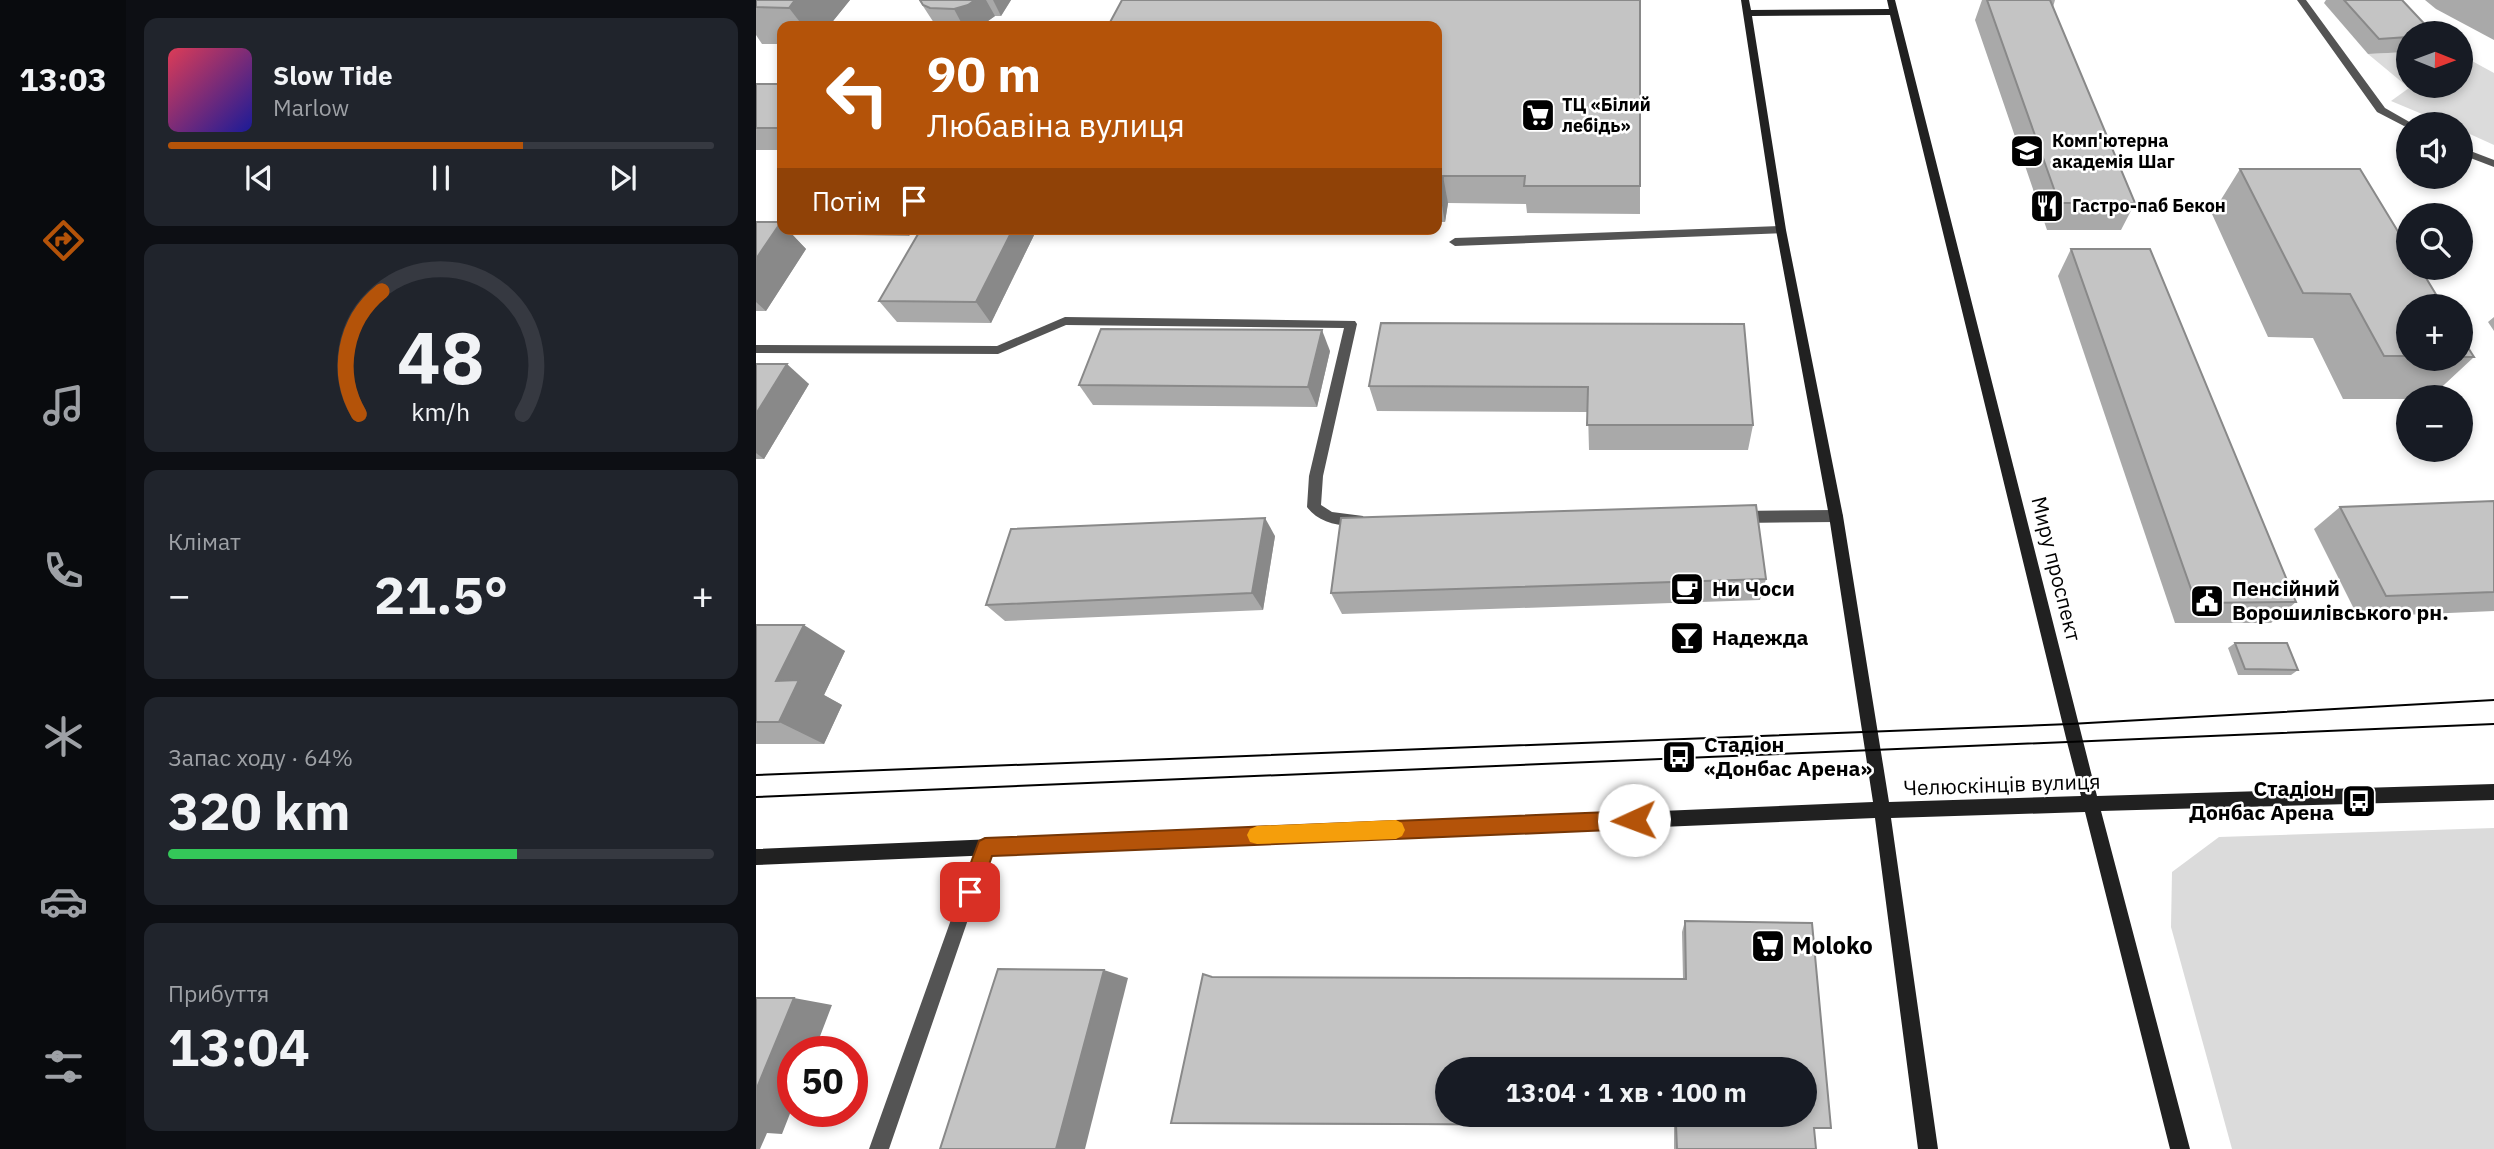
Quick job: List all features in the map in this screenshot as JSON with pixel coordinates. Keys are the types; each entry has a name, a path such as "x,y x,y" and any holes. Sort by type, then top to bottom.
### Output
{"main road":[{"path":"1892,6 1746,6 1781,230 1836,516 1881,810 1928,1149"},
{"name":"Миру проспект","path":"1892,6 2180,1149"},
{"name":"Челюскінців вулиця","path":"756,857 1881,810 2494,792"}],"street":[{"path":"2301,0 2381,110 2396,118"},
{"path":"2473,155 2494,164"},
{"path":"1455,242 1781,230"},
{"path":"756,349 998,350 1065,321 1351,324 1316,476 1314,507 1329,517 1367,521"},
{"path":"1723,517 1836,516"},
{"path":"879,1149 985,847"}],"shaded area":[{"path":"2396,53 2396,77 2368,54"},
{"path":"2473,62 2494,73 2494,145 2473,135 2473,112 2417,112 2391,101 2396,97 2473,98"},
{"path":"2494,828 2494,1149 2232,1149 2171,927 2172,872 2219,837"}],"building":[{"path":"756,0 795,0 789,8 756,7"},
{"path":"920,0 975,0 954,9 930,8"},
{"name":"ТЦ «Білий лебідь»","path":"1122,0 1640,0 1640,186 1524,186 1525,176 1443,176 1442,182 1442,21 1111,21"},
{"path":"1987,0 2050,0 2135,203 2059,203"},
{"path":"2344,0 2402,0 2422,21 2396,21 2396,38 2379,39"},
{"path":"756,84 777,84 777,128 756,128"},
{"path":"2240,169 2360,169 2396,228 2396,280 2427,280 2436,294 2396,294 2396,356 2384,356 2350,294 2303,293"},
{"path":"756,222 777,222 777,228 756,259"},
{"path":"918,235 1010,235 976,302 879,301"},
{"path":"2071,249 2150,249 2296,602 2196,603"},
{"path":"1381,323 1744,324 1753,425 1587,425 1588,387 1369,386"},
{"path":"1101,329 1322,330 1308,387 1079,385"},
{"path":"756,364 787,364 756,414"},
{"path":"2494,501 2494,592 2386,596 2340,507"},
{"path":"1756,505 1766,579 1331,593 1341,518"},
{"path":"1265,518 1252,593 986,605 1011,529"},
{"path":"756,625 804,625 776,681 799,680 779,722 756,722"},
{"path":"2235,643 2287,643 2298,670 2245,669"},
{"path":"1685,921 1812,923 1831,1128 1814,1128 1816,1149 1677,1149 1676,1127 1817,1127 1817,1057 1435,1057 1435,1124 1171,1123 1203,974 1212,977 1686,979"},
{"path":"998,969 1104,970 1056,1149 940,1149"},
{"path":"756,998 794,998 777,1036 756,1090"}],"tram line":[{"path":"756,775 2070,724 2494,700"},
{"path":"756,797 2494,724"}],"slow traffic":[{"path":"1257,835 1396,830"}],"place":[{"name":"ТЦ «Білий лебідь»","path":"1538,115"},
{"name":"Комп'ютерна академія Шаг","path":"2027,151"},
{"name":"Гастро-паб Бекон","path":"2047,206"},
{"name":"Ни Чоси","path":"1687,589"},
{"name":"Пенсійний Ворошилівського рн.","path":"2207,601"},
{"name":"Надежда","path":"1687,638"},
{"name":"Стадіон «Донбас Арена»","path":"1679,757"},
{"name":"Стадіон Донбас Арена","path":"2359,801"},
{"name":"Moloko","path":"1768,946"}],"route":[{"path":"970,892 985,847 1634,820"}]}
